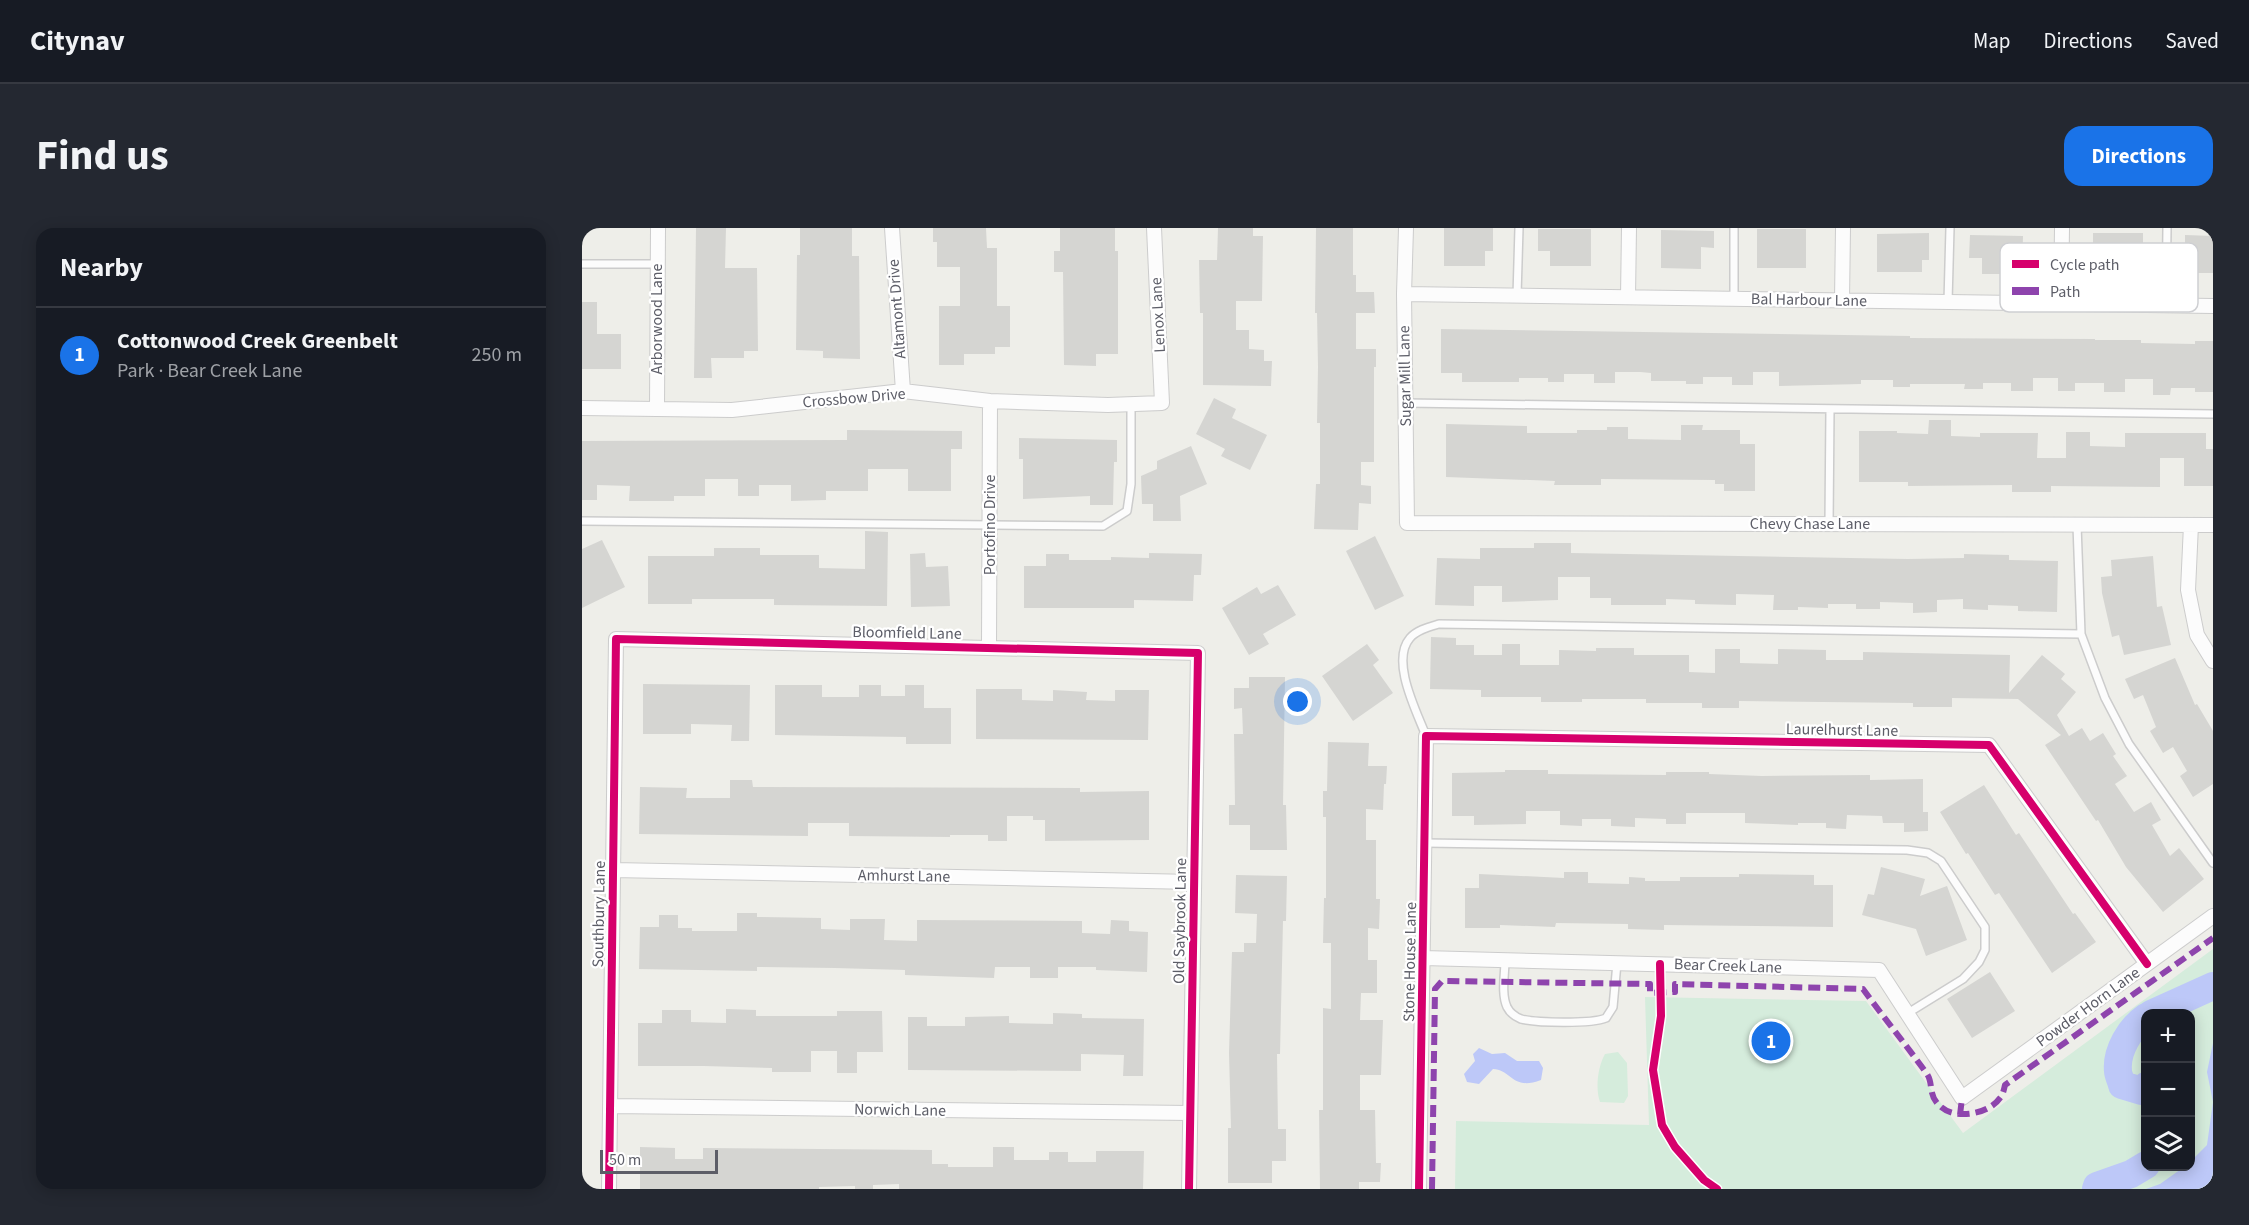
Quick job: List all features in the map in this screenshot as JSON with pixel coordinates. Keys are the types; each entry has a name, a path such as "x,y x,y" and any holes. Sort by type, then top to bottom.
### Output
{"street":[{"name":"Arborwood Lane","path":"657,409 658,228"},
{"name":"Altamont Drive","path":"892,228 903,391"},
{"name":"Lenox Lane","path":"1154,228 1162,402"},
{"name":"Sugar Mill Lane","path":"1406,228 1404,294 1407,523"},
{"path":"1628,297 1629,228"},
{"path":"1842,300 1843,228"},
{"path":"2062,228 2062,243"},
{"name":"Bal Harbour Lane","path":"1404,294 2000,303"},
{"name":"Bal Harbour Lane","path":"2198,306 2213,306"},
{"name":"Crossbow Drive","path":"582,408 732,410 903,391 990,401 1131,404 1162,402"},
{"name":"Portofino Drive","path":"989,648 990,401"},
{"name":"Chevy Chase Lane","path":"1407,523 2213,525"},
{"path":"2191,525 2188,590 2197,635 2213,661"},
{"name":"Bloomfield Lane","path":"616,639 1198,653"},
{"name":"Southbury Lane","path":"609,1189 616,639"},
{"name":"Old Saybrook Lane","path":"1189,1189 1198,653"},
{"name":"Stone House Lane","path":"1419,1189 1426,736"},
{"name":"Laurelhurst Lane","path":"1426,736 1989,746 2147,964"},
{"name":"Amhurst Lane","path":"613,870 1194,882"},
{"name":"Powder Horn Lane","path":"1962,1098 2213,916"},
{"name":"Bear Creek Lane","path":"1424,958 1880,970 1962,1098"},
{"name":"Norwich Lane","path":"610,1106 1190,1113"}],"lane":[{"path":"1517,296 1519,228"},
{"path":"1734,228 1734,299"},
{"path":"1948,302 1950,228"},
{"path":"2167,228 2167,243"},
{"path":"582,264 658,264"},
{"path":"1406,402 2213,414"},
{"path":"582,521 1103,526 1127,511 1131,484 1131,404"},
{"path":"1829,524 1830,409"},
{"path":"2077,525 2081,634 2105,698 2129,744 2213,863"},
{"path":"1426,736 1402,666 1405,648 1410,638 1423,629 1439,624 2081,634"},
{"path":"1425,843 1896,850 1928,853 1941,861 1985,927 1985,950 1979,962 1963,979 1908,1013"},
{"path":"1505,960 1507,1007 1512,1014 1520,1018 1546,1021 1586,1021 1606,1018 1613,1007 1617,963"}],"green space":[{"path":"2213,949 2213,1189 1455,1189 1456,1121 1649,1125 1645,997 1866,1001 1963,1133"},
{"path":"1618,1052 1627,1063 1628,1096 1624,1103 1600,1102 1598,1084 1603,1059 1605,1054"}],"water":[{"path":"2213,1043 2213,1102 2207,1072"},
{"path":"1479,1048 1492,1054 1505,1053 1517,1061 1539,1061 1543,1068 1541,1080 1531,1083 1518,1082 1499,1070 1493,1069 1479,1084 1467,1082 1464,1074 1475,1061 1473,1054"},
{"path":"2213,1102 2213,1189 2146,1189 2160,1184 2178,1171 2195,1171 2195,1157 2207,1145"}],"building":[{"path":"696,228 726,228 725,268 757,268 758,351 744,351 744,358 711,358 712,378 694,378"},
{"path":"800,228 852,228 852,256 859,256 860,359 823,358 823,351 796,350 797,255 800,255"},
{"path":"933,228 986,228 987,248 997,248 997,306 1010,306 1010,347 995,347 995,354 964,354 964,365 939,365 939,306 960,306 960,267 937,267 937,242 933,242"},
{"path":"1060,228 1115,228 1115,251 1118,251 1118,354 1096,354 1096,366 1064,365 1063,272 1054,272 1054,251 1060,251"},
{"path":"1218,228 1253,228 1253,236 1263,236 1262,301 1236,301 1236,330 1249,330 1249,349 1264,350 1264,361 1272,361 1271,386 1203,385 1203,313 1200,313 1199,260 1217,260"},
{"path":"1316,228 1353,228 1353,275 1356,275 1356,292 1374,292 1375,313 1356,313 1356,349 1376,349 1374,462 1361,462 1361,485 1371,486 1371,504 1359,503 1358,530 1314,529 1316,484 1320,484 1320,423 1317,423 1317,313 1315,313"},
{"path":"1444,228 1493,228 1493,251 1485,251 1485,266 1444,266"},
{"path":"1538,229 1591,229 1591,266 1550,266 1550,251 1538,251"},
{"path":"1757,229 1806,229 1806,268 1757,268"},
{"path":"1661,230 1714,231 1714,248 1701,247 1701,269 1661,268"},
{"path":"1929,233 1929,260 1922,260 1922,272 1877,272 1877,234"},
{"path":"2093,233 2143,233 2143,243 2093,243"},
{"path":"1970,235 2023,236 2023,243 2000,243 2000,274 1982,274 1982,258 1969,258"},
{"path":"2185,235 2213,236 2213,273 2198,273 2198,243 2185,243"},
{"path":"582,302 597,302 597,334 621,334 621,369 582,369"},
{"path":"1441,329 1910,336 1910,338 2095,339 2195,344 2195,341 2213,341 2213,392 2195,392 2195,388 2171,388 2170,395 2153,395 2153,379 2125,379 2125,392 2104,392 2104,383 2075,383 2075,391 2058,391 2058,378 2033,378 2033,391 2011,391 2011,383 1983,383 1983,389 1964,389 1965,384 1910,384 1910,387 1893,387 1893,380 1861,380 1861,384 1779,386 1779,372 1753,372 1753,385 1732,385 1732,377 1703,377 1703,384 1686,384 1686,381 1651,381 1651,373 1640,372 1615,372 1615,383 1594,383 1594,374 1564,374 1564,382 1548,382 1548,378 1519,378 1519,382 1462,382 1462,373 1441,373"},
{"path":"1214,398 1236,409 1232,418 1267,435 1250,470 1221,456 1225,449 1196,434"},
{"path":"1929,420 1951,420 1951,436 1980,437 1980,433 2038,433 2037,458 2066,458 2066,432 2090,432 2090,446 2125,447 2125,433 2206,433 2206,449 2213,449 2213,486 2184,486 2184,458 2160,458 2160,487 2051,486 2051,492 2012,492 2012,485 1908,486 1908,482 1859,482 1859,431 1928,434"},
{"path":"1446,424 1527,426 1527,433 1577,433 1577,430 1628,427 1628,439 1681,440 1681,425 1703,425 1702,430 1740,430 1740,444 1755,444 1755,491 1724,491 1724,484 1715,484 1715,480 1601,479 1601,485 1554,485 1555,481 1446,477"},
{"path":"847,430 962,431 962,449 951,449 951,491 908,491 908,469 868,469 868,491 826,491 826,500 791,501 791,485 759,485 759,496 738,496 738,479 705,479 705,496 674,496 674,501 629,501 630,486 597,485 597,500 582,500 582,441 847,440"},
{"path":"1019,438 1117,440 1113,505 1090,505 1090,496 1023,499 1023,459 1019,459"},
{"path":"1191,446 1207,484 1180,496 1181,521 1153,521 1153,504 1142,504 1141,476 1157,469 1157,461"},
{"path":"865,531 888,532 887,606 774,605 774,599 692,599 692,604 648,604 648,556 714,556 714,548 760,548 760,555 819,555 819,568 865,569"},
{"path":"1375,536 1404,596 1375,610 1346,551"},
{"path":"602,540 625,587 582,608 582,549"},
{"path":"1534,543 1571,543 1571,553 1908,559 1964,558 1964,554 2009,555 2009,560 2058,561 2057,612 2018,611 2018,606 1988,605 1988,610 1963,609 1963,599 1937,600 1937,612 1913,613 1913,603 1880,602 1880,609 1856,609 1856,604 1828,604 1828,608 1798,607 1798,610 1773,610 1774,595 1736,594 1736,605 1695,604 1695,600 1666,599 1666,605 1611,605 1611,598 1590,598 1590,577 1558,577 1558,600 1502,602 1502,586 1474,586 1474,606 1435,605 1437,558 1480,559 1480,548 1534,548"},
{"path":"925,553 926,567 948,566 950,606 911,607 910,554"},
{"path":"1149,553 1202,554 1201,575 1194,575 1193,601 1134,600 1134,608 1024,608 1024,566 1046,566 1046,554 1069,554 1069,560 1111,560 1111,557 1149,558"},
{"path":"2153,556 2157,607 2162,606 2171,645 2124,655 2119,635 2112,637 2102,593 2101,577 2112,576 2111,560"},
{"path":"1278,585 1296,615 1263,634 1269,644 1249,655 1222,608 1257,587 1261,594"},
{"path":"1431,637 1456,638 1456,645 1474,645 1474,655 1502,655 1502,644 1520,644 1520,665 1559,665 1559,650 1596,651 1596,648 1634,648 1634,655 1689,655 1689,672 1715,673 1715,649 1740,649 1740,663 1778,664 1778,649 1826,650 1826,660 1863,660 1863,652 2010,655 2009,693 2042,655 2065,674 2061,679 2076,692 2057,715 2069,736 2082,728 2090,741 2103,733 2116,754 2113,756 2127,776 2115,784 2134,812 2151,802 2161,820 2152,825 2170,856 2179,848 2204,879 2163,912 2126,867 2098,820 2096,821 2045,745 2061,735 2018,699 1952,698 1952,707 1913,707 1913,703 1739,701 1739,708 1702,708 1702,703 1646,703 1646,699 1582,699 1582,702 1541,702 1541,697 1481,697 1481,690 1430,689"},
{"path":"1367,644 1379,660 1373,665 1393,693 1353,721 1322,676"},
{"path":"2175,658 2195,705 2197,704 2213,731 2213,784 2193,797 2180,776 2187,771 2173,747 2163,753 2150,731 2156,727 2143,695 2134,699 2125,679"},
{"path":"1249,677 1285,677 1283,805 1286,805 1287,850 1250,850 1250,825 1229,825 1229,805 1235,805 1234,734 1243,734 1242,708 1234,709 1234,688 1249,688"},
{"path":"643,684 750,685 749,741 731,741 732,725 691,724 691,734 643,734"},
{"path":"775,685 822,685 822,697 859,697 859,685 881,685 881,696 905,696 905,685 924,685 924,708 951,708 951,744 906,744 906,737 775,735"},
{"path":"976,689 1022,689 1022,700 1053,701 1053,690 1087,692 1086,700 1115,701 1115,690 1149,690 1148,740 976,739"},
{"path":"1328,742 1369,743 1368,766 1387,766 1383,810 1366,809 1366,840 1376,840 1376,899 1380,899 1379,929 1368,928 1368,960 1377,960 1377,993 1361,993 1360,1020 1383,1020 1381,1075 1360,1075 1360,1110 1375,1110 1376,1163 1381,1163 1380,1182 1359,1182 1359,1189 1320,1189 1319,1110 1323,1110 1323,1008 1331,1009 1331,943 1323,943 1324,898 1326,898 1326,817 1323,817 1323,791 1327,791"},
{"path":"1505,770 1548,770 1548,774 1666,775 1666,772 1709,772 1709,774 1762,776 1870,775 1870,780 1923,779 1923,812 1928,812 1928,831 1904,832 1904,823 1883,823 1882,816 1847,815 1846,829 1826,828 1826,823 1798,823 1798,825 1745,823 1745,813 1686,813 1686,824 1666,824 1666,819 1635,818 1635,827 1611,826 1611,819 1582,819 1582,826 1560,825 1560,811 1526,811 1526,824 1474,825 1474,816 1452,816 1452,773 1505,772"},
{"path":"730,780 752,780 753,787 1080,788 1080,792 1149,791 1149,840 1045,841 1045,820 1033,820 1033,816 1007,816 1007,841 988,841 988,835 849,836 849,823 808,823 808,836 639,834 640,787 687,788 686,798 730,798"},
{"path":"1984,785 2016,835 2019,833 2073,914 2075,913 2096,942 2052,973 1999,893 1995,895 1968,853 1966,854 1940,812"},
{"path":"1881,867 1925,879 1920,896 1947,886 1967,940 1926,956 1916,929 1862,915 1868,894 1874,895"},
{"path":"1564,872 1588,872 1588,883 1629,884 1629,877 1645,878 1645,881 1680,881 1680,877 1739,877 1739,874 1814,875 1814,885 1833,885 1833,927 1664,925 1664,930 1628,929 1628,924 1556,923 1555,927 1500,925 1500,928 1465,928 1465,888 1479,888 1479,874 1564,878"},
{"path":"1236,875 1287,876 1286,921 1283,921 1280,1054 1277,1054 1278,1129 1286,1129 1286,1161 1272,1161 1272,1183 1228,1183 1228,1128 1231,1128 1229,1053 1232,952 1244,952 1244,943 1256,943 1257,914 1235,913"},
{"path":"737,913 757,913 757,917 821,918 821,929 850,930 850,919 885,919 884,940 917,941 917,920 1082,921 1082,933 1110,934 1111,920 1129,921 1129,931 1148,932 1147,972 1096,970 1096,967 1058,967 1058,978 1030,978 1030,967 995,967 994,978 905,975 905,970 835,968 757,967 757,971 639,969 640,927 659,927 659,915 678,915 678,928 692,928 692,931 737,931"},
{"path":"1990,972 2015,1011 1972,1038 1947,999"},
{"path":"726,1009 756,1010 756,1016 837,1016 837,1011 882,1011 883,1052 857,1052 857,1073 837,1073 837,1051 811,1051 811,1072 772,1072 772,1068 638,1066 638,1023 662,1023 662,1010 691,1010 691,1022 726,1023"},
{"path":"1053,1013 1082,1014 1082,1018 1144,1019 1143,1076 1123,1076 1124,1055 1081,1054 1081,1071 908,1070 908,1017 927,1017 927,1026 965,1026 965,1017 1009,1016 1009,1023 1053,1024"},
{"path":"640,1147 675,1148 675,1159 703,1159 703,1148 932,1150 932,1164 948,1164 948,1167 993,1167 993,1147 1014,1147 1014,1160 1049,1160 1049,1152 1068,1152 1068,1162 1096,1162 1096,1151 1144,1151 1143,1189 899,1189 899,1184 873,1185 873,1189 855,1189 855,1186 819,1187 819,1189 640,1189"}],"waterway":[{"path":"2162,1009 2213,986"},
{"path":"2141,1021 2125,1041 2118,1063 2122,1085 2141,1091"},
{"path":"2096,1189 2097,1186 2141,1168"}],"marked path":[{"path":"1432,1189 1435,989 1442,981 1650,984 1650,993 1675,992 1675,984 1863,989 1927,1074 1937,1103 1947,1111 1963,1114 1980,1111 1995,1104 2002,1095 2005,1085 2213,938"},
{"path":"1960,1115 1962,1098"}],"cycle path":[{"path":"609,1189 616,639 1198,653 1189,1189"},
{"path":"1419,1189 1426,736 1989,745 2147,964"},
{"path":"1660,964 1661,1016 1653,1070 1662,1125 1675,1147 1704,1180 1717,1189"}],"place":[{"name":"Cottonwood Creek Greenbelt","path":"1771,1041"}]}
